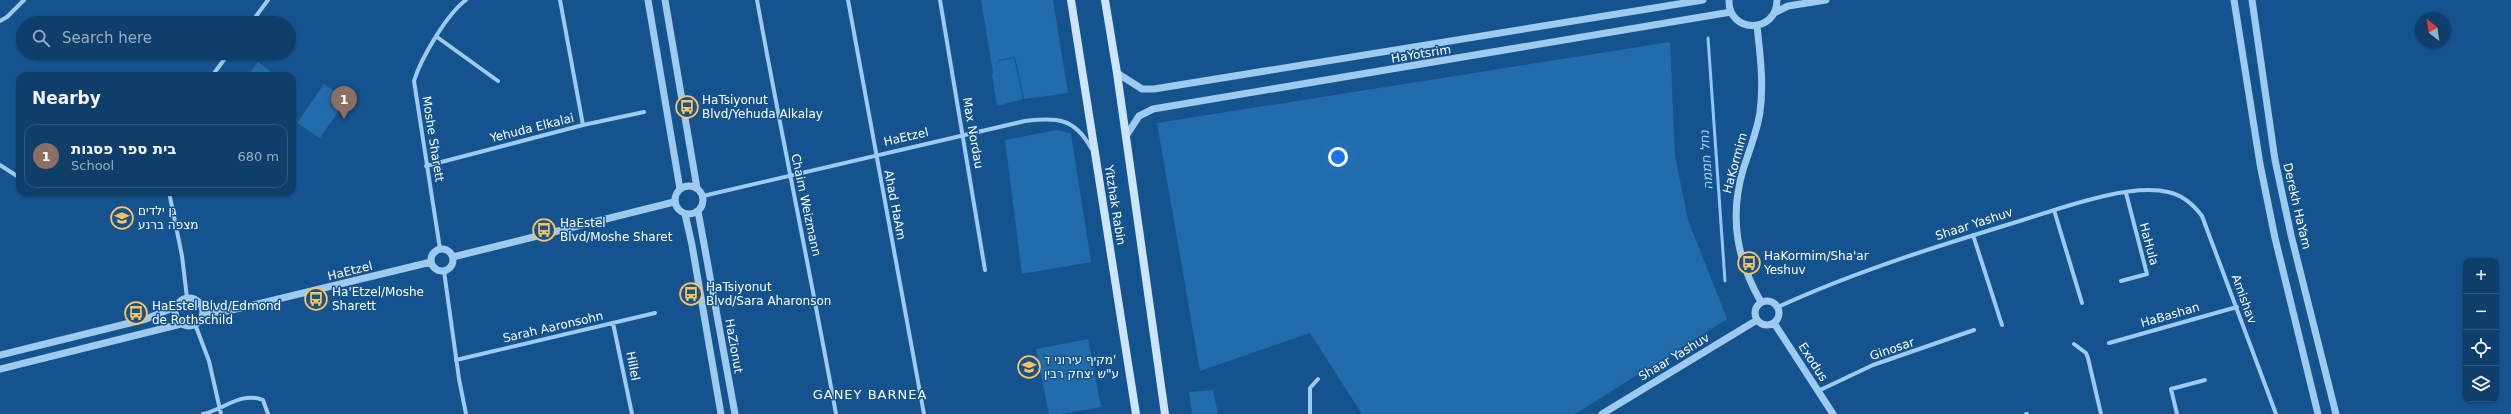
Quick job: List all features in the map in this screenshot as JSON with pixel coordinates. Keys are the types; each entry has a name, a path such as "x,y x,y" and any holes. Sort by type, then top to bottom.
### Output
{"main road":[{"name":"Yitzhak Rabin","path":"1071,0 1136,414"},
{"name":"Yitzhak Rabin","path":"1105,0 1118,73 1165,414"}],"street":[{"path":"0,21 7,17 24,0"},
{"path":"256,16 268,0"},
{"name":"Moshe Sharett","path":"440,249 414,81 418,67 437,37 460,5 466,0"},
{"path":"560,0 583,125"},
{"path":"648,0 680,189 674,202"},
{"path":"665,0 696,188 703,196 703,204 698,211 685,214 678,209 674,202"},
{"name":"Chaim Weizmann","path":"757,0 789,175 813,285 836,414"},
{"name":"Ahad HaAm","path":"848,0 924,414"},
{"name":"Max Nordau","path":"940,0 964,135 985,270"},
{"name":"HaYotsrim","path":"1118,73 1142,89 1255,73 1614,16 1703,0"},
{"path":"1729,0 1731,12 1734,18 1745,25 1757,26 1764,24 1774,13 1788,6 1826,0"},
{"path":"1774,13 1777,0"},
{"path":"2234,0 2260,164 2318,414"},
{"name":"Derekh HaYam","path":"2252,0 2275,160 2291,234 2336,414"},
{"name":"HaYotsrim","path":"1126,136 1139,116 1146,110 1618,33 1731,12"},
{"name":"HaKormim","path":"1757,26 1762,81 1760,112 1736,198 1735,221 1737,242 1742,262 1761,302"},
{"path":"437,37 498,81"},
{"path":"215,72 224,60"},
{"name":"Yehuda Elkalai","path":"426,166 583,125 644,112"},
{"name":"HaEtzel","path":"703,196 1025,121 1048,119 1063,120 1080,131 1088,142 1096,159"},
{"path":"0,165 16,175"},
{"path":"680,189 688,186 696,188"},
{"name":"Shaar Yashuv","path":"1778,307 1814,290 1973,235 2054,210 2126,193 2168,192 2183,197"},
{"name":"HaHula","path":"2121,281 2147,274 2126,193"},
{"path":"170,196 182,256 187,298"},
{"name":"Amishav","path":"2183,197 2202,216 2276,414"},
{"path":"453,257 674,202"},
{"path":"2054,210 2082,303"},
{"name":"HaZionut","path":"698,211 735,414"},
{"name":"HaZionut","path":"685,214 692,245 721,414"},
{"path":"1973,235 2002,325"},
{"path":"440,249 450,252 453,257 452,266 444,271 436,269 431,262 433,253 440,249"},
{"name":"HaEtzel","path":"203,313 222,312 245,307 431,262"},
{"path":"444,271 456,360 466,414"},
{"path":"0,355 146,319 175,307 180,301 187,298 200,303 203,313 200,320 195,324 188,326 181,324 0,369"},
{"path":"1768,300 1778,307 1779,314 1774,323 1763,324 1757,320 1755,308 1761,302 1768,300"},
{"path":"175,307 175,315 181,324"},
{"name":"HaBashan","path":"2109,343 2237,307"},
{"name":"Sarah Aaronsohn","path":"456,360 655,313"},
{"name":"Shaar Yashuv","path":"1602,414 1757,320"},
{"name":"Hillel","path":"613,323 632,414"},
{"name":"Exodus","path":"1774,323 1833,414"},
{"path":"195,324 203,340 221,414"},
{"name":"Ginosar","path":"1818,391 1873,365 1974,330"},
{"path":"2074,344 2086,353 2088,358 2101,414"},
{"path":"1310,414 1310,388 1318,379"},
{"path":"2177,414 2171,389 2205,380"},
{"path":"203,414 230,402 256,397 263,400 268,414"}],"shaded area":[{"path":"981,0 1053,0 1068,93 1024,99 1015,57 999,60 993,72"},
{"path":"1670,42 1675,156 1688,220 1727,319 1575,414 1362,414 1310,333 1200,371 1157,123"},
{"path":"1014,58 1023,99 997,106 992,74 999,61"},
{"path":"258,62 271,72 251,72"},
{"path":"324,84 346,100 320,138 297,123"},
{"path":"1057,130 1071,134 1091,262 1022,274 1005,140"},
{"path":"1088,339 1101,407 1062,414 1049,414 1036,349"},
{"path":"1213,390 1218,414 1192,414 1189,392"}],"waterway":[{"name":"נחל חממה","path":"1708,38 1725,281"}],"place":[{"name":"HaTsiyonut Blvd/Yehuda Alkalay","path":"687,107"},
{"name":"בית ספר פסגות","path":"344,119"},
{"name":"גן ילדים מצפה ברנע","path":"122,218"},
{"name":"HaEstel Blvd/Moshe Sharet","path":"544,230"},
{"name":"HaKormim/Sha'ar Yeshuv","path":"1749,263"},
{"name":"HaTsiyonut Blvd/Sara Aharonson","path":"691,294"},
{"name":"Ha'Etzel/Moshe Sharett","path":"316,299"},
{"name":"HaEstel Blvd/Edmond de Rothschild","path":"136,313"},
{"name":"מקיף עירוני ד' ע\"ש יצחק רבין","path":"1029,367"}],"district":[{"name":"GANEY BARNEA","path":"870,394"}]}
